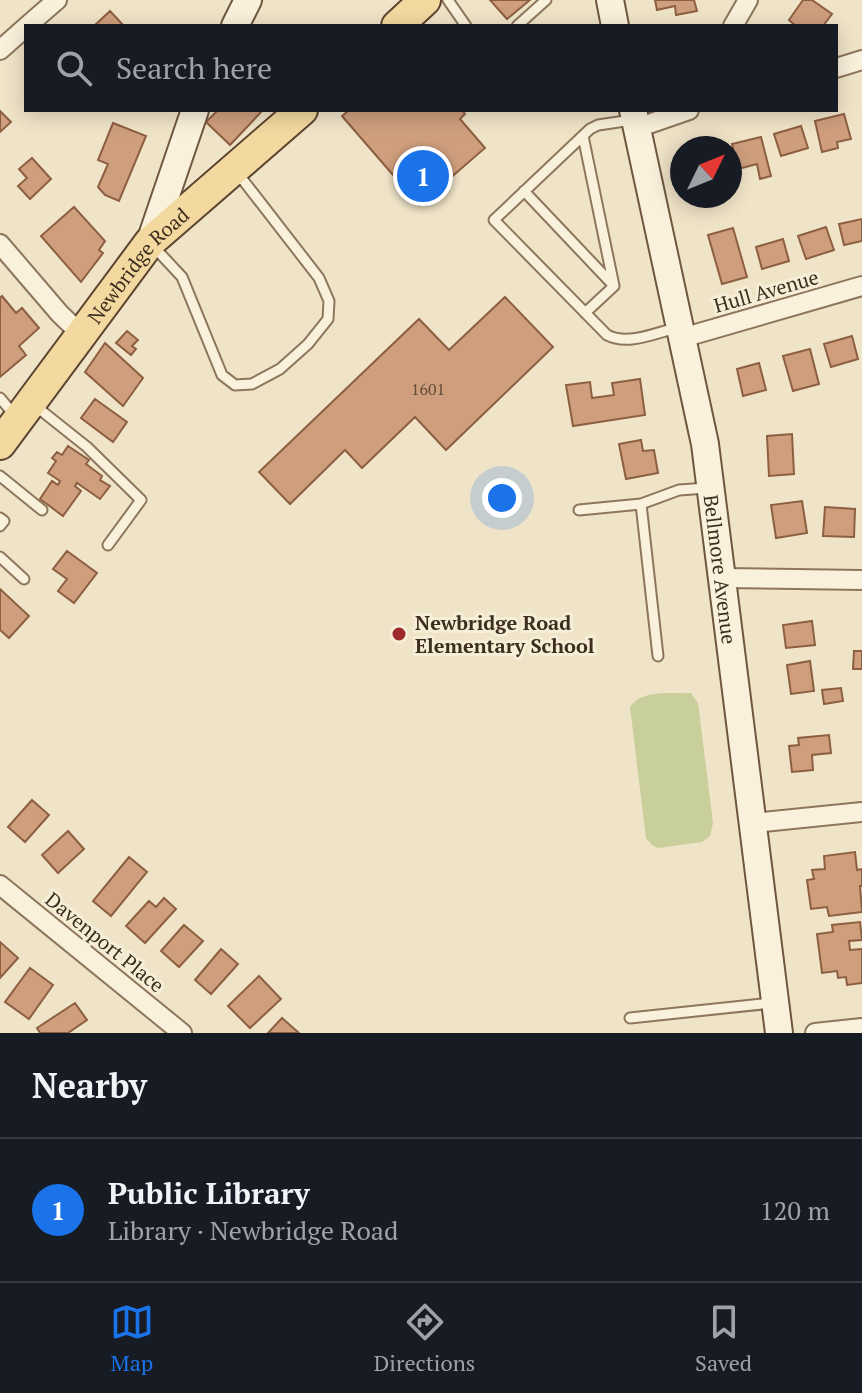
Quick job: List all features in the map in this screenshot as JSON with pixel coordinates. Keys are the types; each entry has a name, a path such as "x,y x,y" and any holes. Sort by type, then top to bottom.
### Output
{"main road":[{"path":"236,24 248,0"},
{"path":"399,24 425,0"},
{"path":"610,0 615,24"},
{"path":"150,242 194,112"},
{"name":"Newbridge Road","path":"0,444 16,406 81,334 150,242 300,112"},
{"name":"Bellmore Avenue","path":"635,119 705,444 779,1033"}],"street":[{"path":"29,24 57,0"},
{"path":"734,24 748,0"},
{"path":"0,50 24,29"},
{"path":"838,67 862,60"},
{"path":"635,119 676,112"},
{"path":"0,244 81,334"},
{"name":"Hull Avenue","path":"681,332 862,286"},
{"path":"722,578 862,580"},
{"path":"753,823 862,812"},
{"name":"Davenport Place","path":"0,885 182,1033"},
{"path":"815,1033 862,1028"}],"lane":[{"path":"448,0 465,24"},
{"path":"519,24 546,0"},
{"path":"635,119 598,125 494,220 607,335 617,340 629,340 681,332"},
{"path":"583,136 614,286"},
{"path":"150,242 182,277 222,375 235,385 252,384 280,369 308,344 328,319 329,301 319,278 234,169"},
{"path":"524,191 614,286"},
{"path":"585,313 614,286"},
{"path":"16,406 87,447 141,500 108,545"},
{"path":"0,476 42,510"},
{"path":"579,510 641,504 679,490 711,488"},
{"path":"641,504 658,656"},
{"path":"0,518 4,521 0,526"},
{"path":"0,557 24,579"},
{"path":"630,1018 775,1003"}],"green space":[{"path":"691,693 698,703 713,823 710,836 702,842 658,848 646,838 630,707 635,701 650,695"}],"building":[{"path":"490,0 530,0 507,19"},
{"path":"655,0 694,0 697,11 676,15 675,6 657,10"},
{"path":"803,0 812,0 832,14 824,24 794,24 789,20"},
{"path":"110,11 122,24 96,24"},
{"path":"0,111 11,122 0,132"},
{"path":"216,112 261,112 230,145 206,122"},
{"path":"347,112 464,112 460,119 485,148 419,205 342,116"},
{"path":"844,114 851,139 837,142 838,148 822,152 815,121"},
{"path":"113,123 146,136 119,201 105,195 98,187 108,164 98,160"},
{"path":"801,126 808,148 781,156 774,134"},
{"path":"761,137 771,176 760,179 757,164 742,168 742,142"},
{"path":"32,158 51,179 30,199 18,186 27,178 19,169"},
{"path":"74,207 105,241 99,250 103,253 81,282 41,236"},
{"path":"862,219 862,241 844,245 839,224"},
{"path":"826,227 834,250 806,259 798,236"},
{"path":"733,228 747,277 722,284 708,235"},
{"path":"783,239 789,261 762,269 756,247"},
{"path":"2,296 16,313 22,308 39,328 19,346 26,355 0,377 0,298"},
{"path":"505,297 553,347 446,450 415,417 362,468 345,450 290,504 259,472 419,319 449,350"},
{"path":"127,331 138,340 132,346 136,349 131,355 116,343"},
{"path":"852,336 858,359 831,367 824,344"},
{"path":"105,343 143,378 123,406 85,372"},
{"path":"810,349 819,384 793,391 783,356"},
{"path":"759,363 766,390 743,396 737,369"},
{"path":"640,379 645,415 573,426 566,385 590,382 592,398 614,395 612,383"},
{"path":"95,399 127,422 113,442 81,418"},
{"path":"792,434 794,474 769,476 767,436"},
{"path":"641,440 643,451 654,450 658,473 626,479 619,444"},
{"path":"68,446 89,460 86,464 110,486 100,499 77,483 75,486 81,491 63,516 40,499 52,481 58,485 60,481 48,473 56,461 52,458 57,452 62,455"},
{"path":"802,501 807,533 776,538 771,505"},
{"path":"825,507 855,509 854,537 823,536"},
{"path":"67,551 97,573 74,603 58,591 67,579 53,569"},
{"path":"0,589 29,616 9,638 0,630"},
{"path":"812,621 815,645 786,648 783,625"},
{"path":"854,651 862,651 862,669 853,669"},
{"path":"810,661 814,691 791,694 787,665"},
{"path":"841,688 843,701 824,704 822,690"},
{"path":"829,735 831,753 812,755 813,770 792,772 789,746 799,745 798,738"},
{"path":"32,800 49,815 25,842 8,827"},
{"path":"68,831 84,849 58,873 42,855"},
{"path":"855,852 857,870 862,869 862,912 829,916 827,907 811,909 807,880 814,879 812,870 825,869 824,856"},
{"path":"129,857 147,872 111,916 93,901"},
{"path":"164,898 176,909 145,943 126,926 149,901 156,907"},
{"path":"860,922 862,940 849,941 850,950 862,949 862,983 847,985 846,977 838,978 837,971 822,973 817,934 833,932 832,925"},
{"path":"184,925 203,941 179,967 161,951"},
{"path":"0,942 18,958 0,978"},
{"path":"221,949 238,964 211,994 195,980"},
{"path":"30,968 53,985 29,1019 5,1002"},
{"path":"259,976 281,999 250,1028 228,1006"},
{"path":"75,1003 87,1020 68,1033 40,1033 37,1028"},
{"path":"282,1018 299,1033 268,1033"}],"place":[{"name":"Public Library","path":"423,176"},
{"name":"Newbridge Road Elementary School","path":"399,634"}]}
